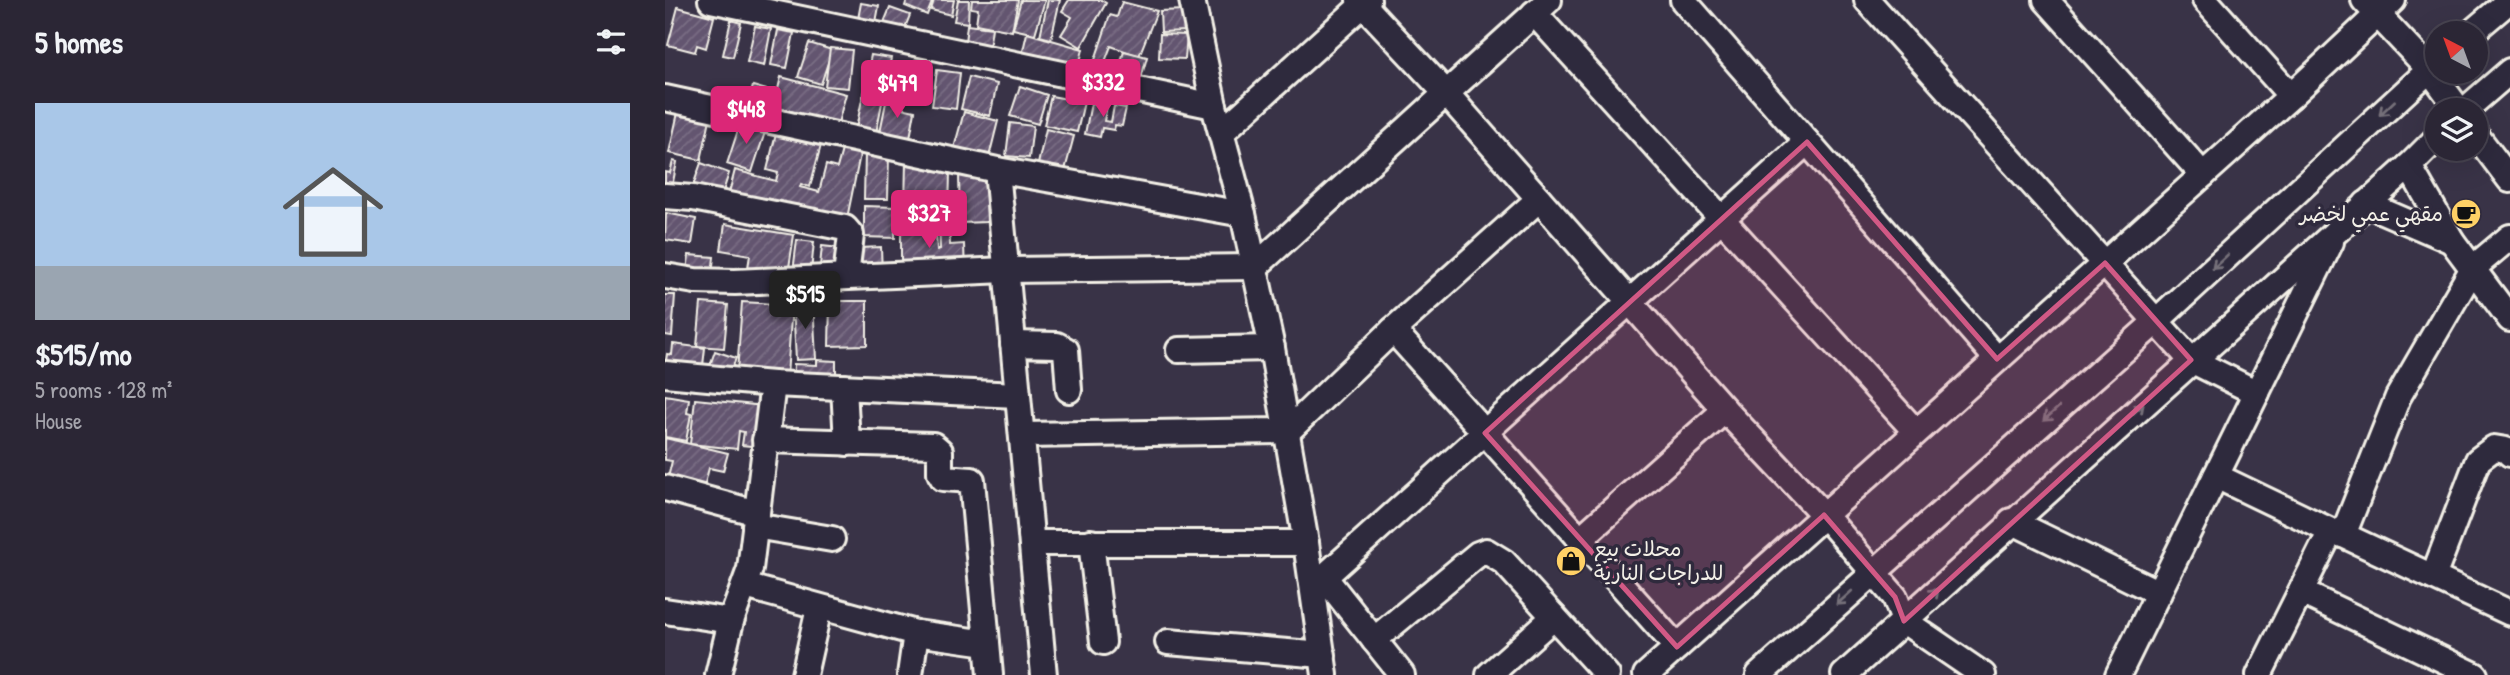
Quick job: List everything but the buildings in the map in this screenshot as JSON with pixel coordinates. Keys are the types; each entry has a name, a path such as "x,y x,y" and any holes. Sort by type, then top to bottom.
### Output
{"street":[{"path":"711,0 1214,106"},
{"path":"1168,642 1324,665 1319,583 1306,543 1288,431 1255,267 1214,106 1192,0"},
{"path":"1683,0 1997,359"},
{"path":"1867,0 2191,360 2257,393"},
{"path":"2046,0 2203,175"},
{"path":"2205,0 2291,96"},
{"path":"2485,21 2510,0"},
{"path":"1221,132 1363,1 1724,410 1824,515 1895,597 1904,621 1977,673"},
{"path":"1646,675 2291,96 2377,5 2425,56"},
{"path":"665,276 695,281 735,282 1006,270 1255,267 1541,6 1722,219 1916,432"},
{"path":"2479,98 2510,71"},
{"path":"1759,675 2156,321 2425,73"},
{"path":"665,98 997,170 1243,214"},
{"path":"1319,583 1807,142"},
{"path":"1844,675 2011,521 2425,150"},
{"path":"2488,151 2510,180"},
{"path":"2409,166 2452,242 2510,320"},
{"path":"997,170 1044,675"},
{"path":"665,196 693,198 845,228 851,235 846,276"},
{"path":"1023,435 1288,431 1393,330 1539,199"},
{"path":"2366,204 2452,242"},
{"path":"2118,675 2336,230"},
{"path":"2259,675 2301,592 2337,533 2398,397 2473,268 2510,237"},
{"path":"1393,330 1677,647"},
{"path":"1013,344 1063,348 1069,355 1069,390"},
{"path":"1179,350 1272,348"},
{"path":"665,374 773,384 1019,395"},
{"path":"718,675 731,621 745,586 773,384"},
{"path":"844,387 847,443"},
{"path":"1580,539 1724,410"},
{"path":"765,440 933,445 940,451 940,473 943,478 972,481 990,675"},
{"path":"2433,577 2478,460 2494,448 2506,450 2510,454"},
{"path":"2216,475 2510,613"},
{"path":"665,488 756,519 832,539"},
{"path":"2011,521 2159,593"},
{"path":"1091,542 1103,642"},
{"path":"1032,543 1306,543"},
{"path":"1374,640 1478,554 1486,551 1504,562 1607,675"},
{"path":"1319,583 1374,640 1402,675"},
{"path":"745,586 916,634 986,643"},
{"path":"2301,592 2475,675"},
{"path":"804,675 819,608"},
{"path":"665,611 731,621"},
{"path":"1489,675 1554,617"},
{"path":"910,675 916,634"}],"highlighted area":[{"path":"1807,142 1997,359 2105,263 2191,360 1904,621 1895,597 1824,515 1677,647 1485,433"}],"place":[{"name":"مقهي عمي لخضر","path":"2466,214"},
{"name":"محلات بيع للدراجات النارية","path":"1571,561"}]}
